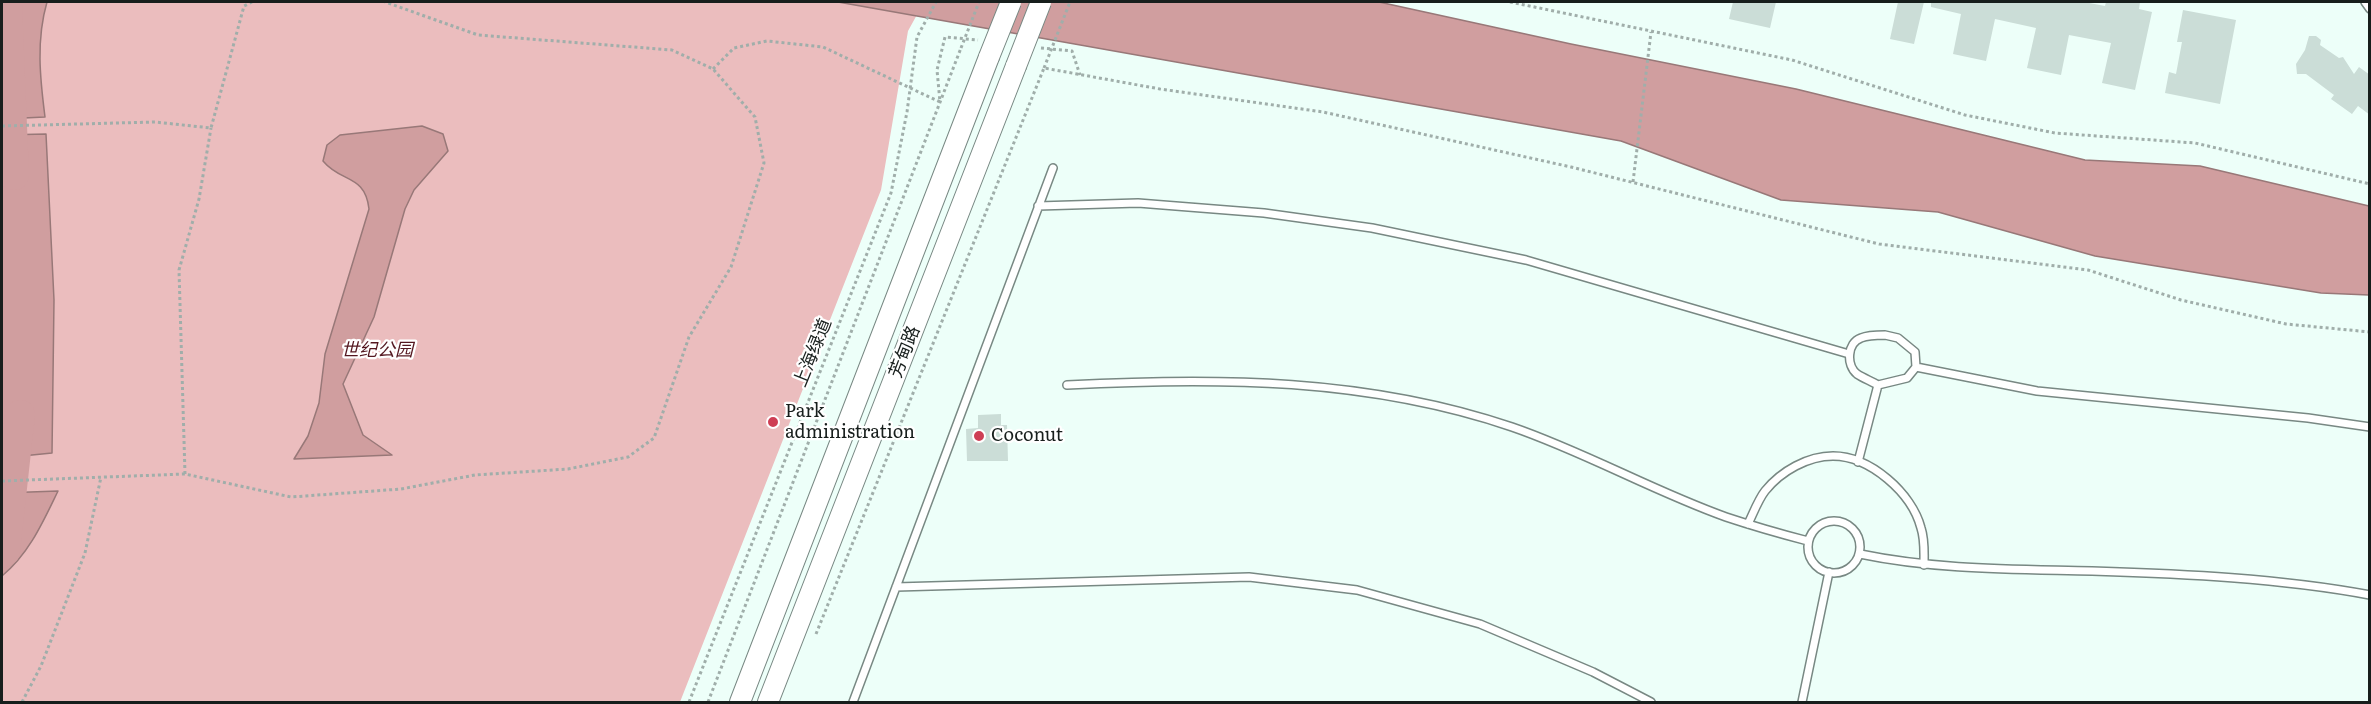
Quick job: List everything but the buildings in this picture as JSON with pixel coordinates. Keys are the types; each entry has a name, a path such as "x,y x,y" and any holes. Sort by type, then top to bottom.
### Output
{"main road":[{"name":"芳甸路","path":"740,702 1011,2"},
{"name":"芳甸路","path":"768,702 1041,2"}],"lane":[{"path":"2365,2 2370,9"},
{"path":"852,702 1053,168"},
{"path":"1038,206 1138,203 1264,213 1372,228 1526,260 1849,354"},
{"path":"1885,334 1898,338 1916,352 1916,368 1907,378 1878,385 1855,373 1850,364 1849,354 1852,345 1859,338 1885,334"},
{"path":"1916,368 2037,391 2308,418 2370,428"},
{"path":"1067,385 1223,380 1329,386 1419,402 1512,427 1748,524 1809,541"},
{"path":"1857,462 1878,385"},
{"path":"1748,524 1765,491 1793,467 1814,458 1835,456 1857,462 1886,476 1909,500 1921,526 1924,565"},
{"path":"1827,521 1841,521 1849,525 1859,536 1860,554 1848,569 1829,572 1821,569 1811,559 1809,541 1816,528 1827,521"},
{"path":"1860,554 1924,565 2259,580 2370,595"},
{"path":"1802,702 1829,572"},
{"path":"896,586 1250,577 1357,590 1480,624 1593,672 1651,702"}],"path":[{"path":"185,474 179,270 199,199 211,128 244,6 252,2"},
{"path":"2,481 185,474 291,497 401,489 475,475 568,470 628,457 654,438 689,337 732,267 764,163 755,117 713,69 672,50 478,35 385,2"},
{"name":"上海绿道","path":"689,702 891,193 917,38 936,2"},
{"path":"708,702 979,2"},
{"path":"815,636 1071,2"},
{"path":"1510,2 1792,60 1965,115 2055,133 2195,143 2370,184"},
{"path":"1633,182 1651,32"},
{"path":"713,69 734,48 767,41 823,47 940,102"},
{"path":"1044,68 1323,112 1633,182 1879,244 2088,270 2181,300 2286,324 2370,332"},
{"path":"2,126 154,122 211,128"},
{"path":"22,702 41,666 85,553 100,477"}],"green space":[{"name":"世纪公园","path":"2,2 924,2 908,31 881,190 680,702 2,702"}],"shaded area":[{"path":"2,2 47,2 40,45 45,117 2,119"},
{"path":"838,2 1379,2 1571,44 1796,89 2085,160 2200,166 2369,206 2369,295 2321,293 2095,256 1938,212 1781,200 1621,141"},
{"path":"422,126 443,134 448,151 414,190 405,209 374,317 343,384 363,435 392,455 294,459 308,436 319,403 325,354 369,209 363,190 323,161 327,145 340,135"},
{"path":"46,134 54,300 52,453 2,458 2,135"},
{"path":"58,491 28,548 2,576 2,493"}],"waterway":[{"path":"7,2 14,175"},
{"path":"2,553 5,551 20,415"}],"place":[{"name":"Park administration","path":"773,422"},
{"name":"Coconut","path":"979,436"}]}
